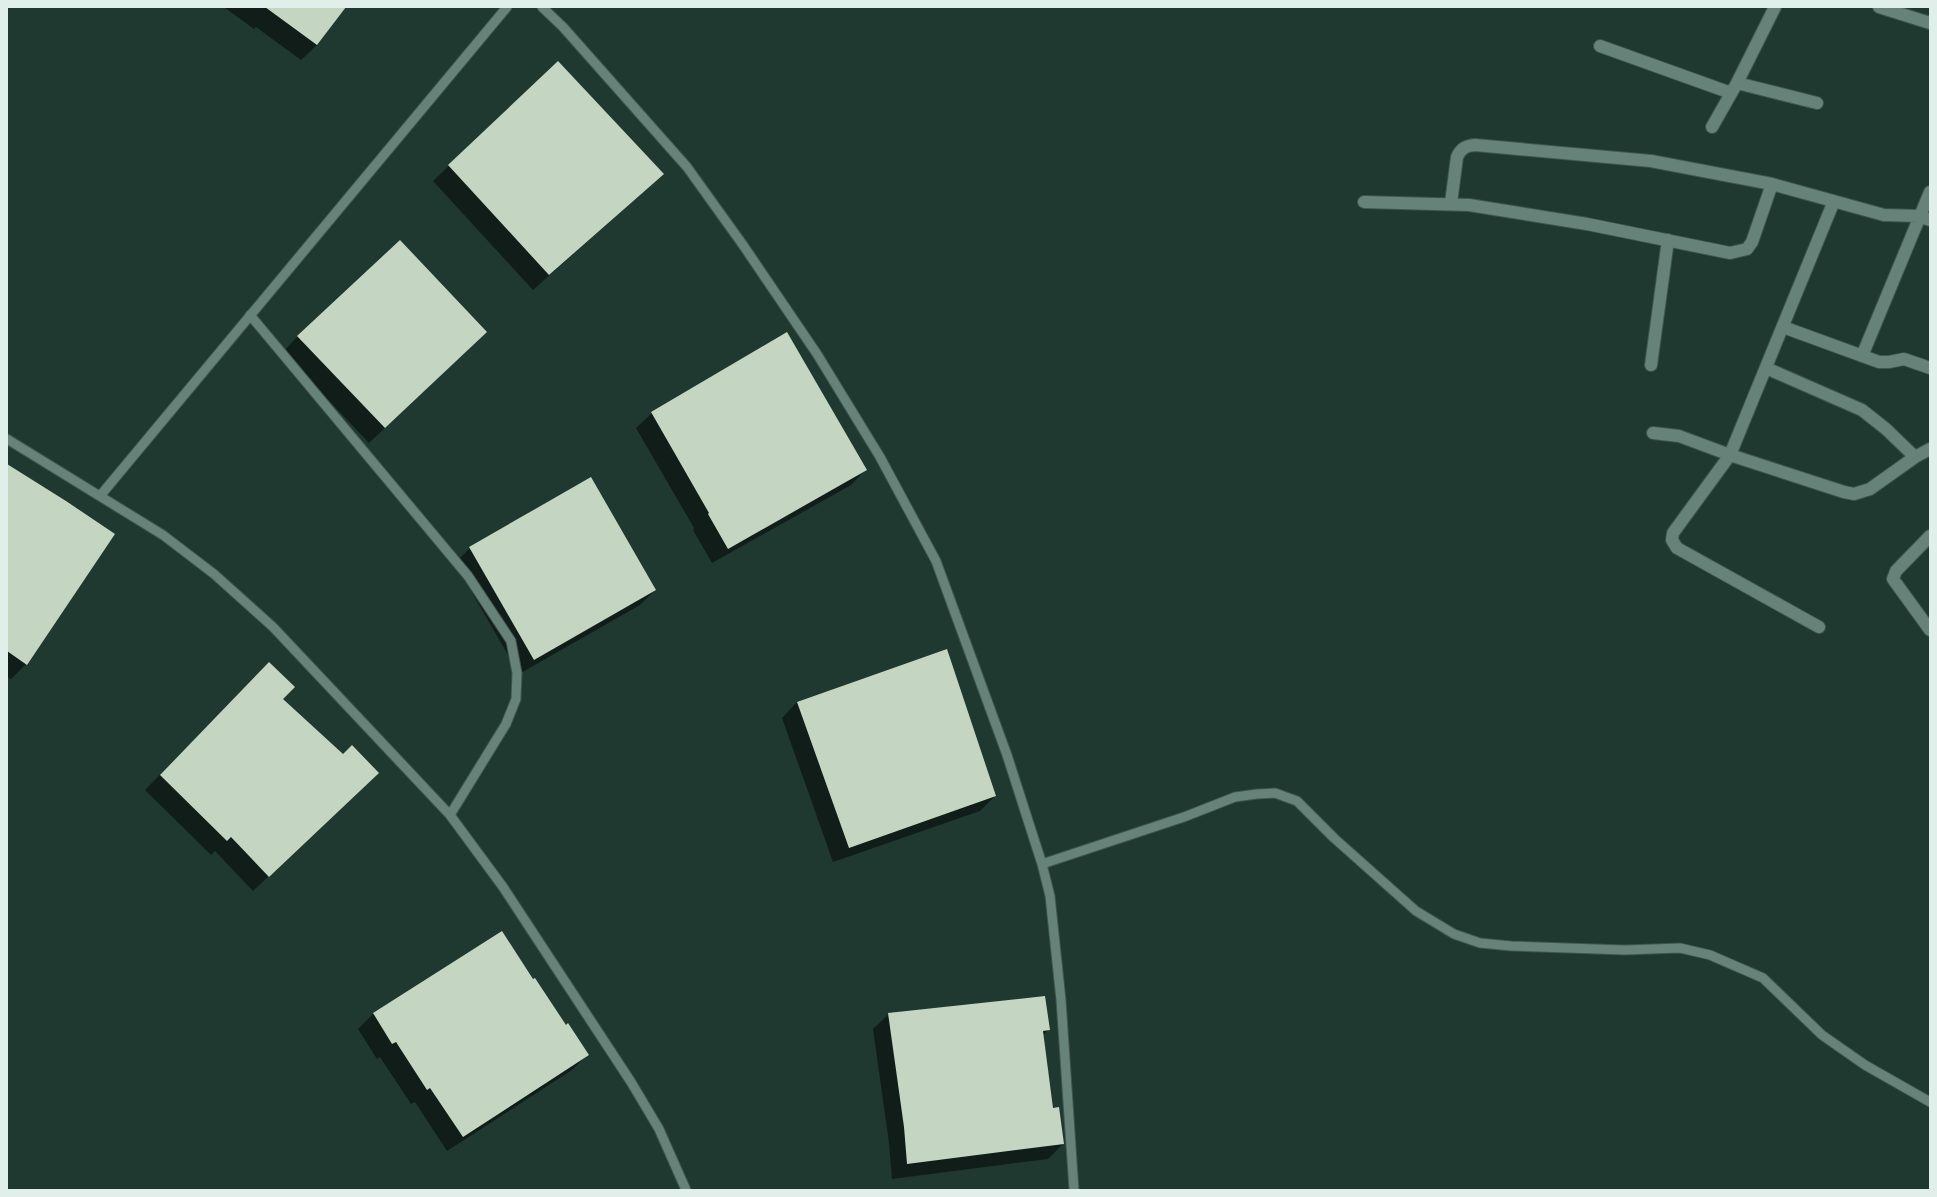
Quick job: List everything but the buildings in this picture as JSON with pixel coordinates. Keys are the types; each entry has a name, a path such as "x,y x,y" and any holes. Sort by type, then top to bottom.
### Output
{"street":[{"path":"1712,126 1734,88 1775,7"},
{"path":"1879,7 1930,23"},
{"path":"1600,46 1734,88 1817,102"},
{"path":"1452,203 1457,156 1460,150 1466,146 1475,145 1651,161 1772,184 1884,215 1924,218"},
{"path":"1364,202 1452,203 1587,224 1730,253 1746,249 1752,242 1772,184"},
{"path":"1862,356 1924,218 1930,192"},
{"path":"1819,627 1677,548 1672,540 1673,533 1730,456 1834,201"},
{"path":"1651,364 1668,240"},
{"path":"1783,327 1884,363 1904,359 1930,368"},
{"path":"1766,368 1862,410 1886,429 1915,457"},
{"path":"1653,433 1678,436 1730,456 1854,494 1870,489 1915,457 1930,449"},
{"path":"1930,536 1896,571 1894,579 1930,630"}],"lane":[{"path":"100,496 507,7"},
{"path":"542,7 563,27 687,167 817,354 880,457 936,561 1007,755 1042,864 1050,896 1061,1000 1074,1190"},
{"path":"250,315 468,576 511,641 517,673 516,699 506,724 450,815"},
{"path":"7,439 163,535 214,574 273,627 450,815 503,886 631,1082 659,1130 686,1190"},
{"path":"1042,864 1184,817 1235,798 1257,794 1275,793 1297,802 1334,838 1416,911 1454,934 1480,943 1511,946 1625,950 1680,948 1710,955 1763,978 1822,1035 1865,1065 1930,1102"}]}
